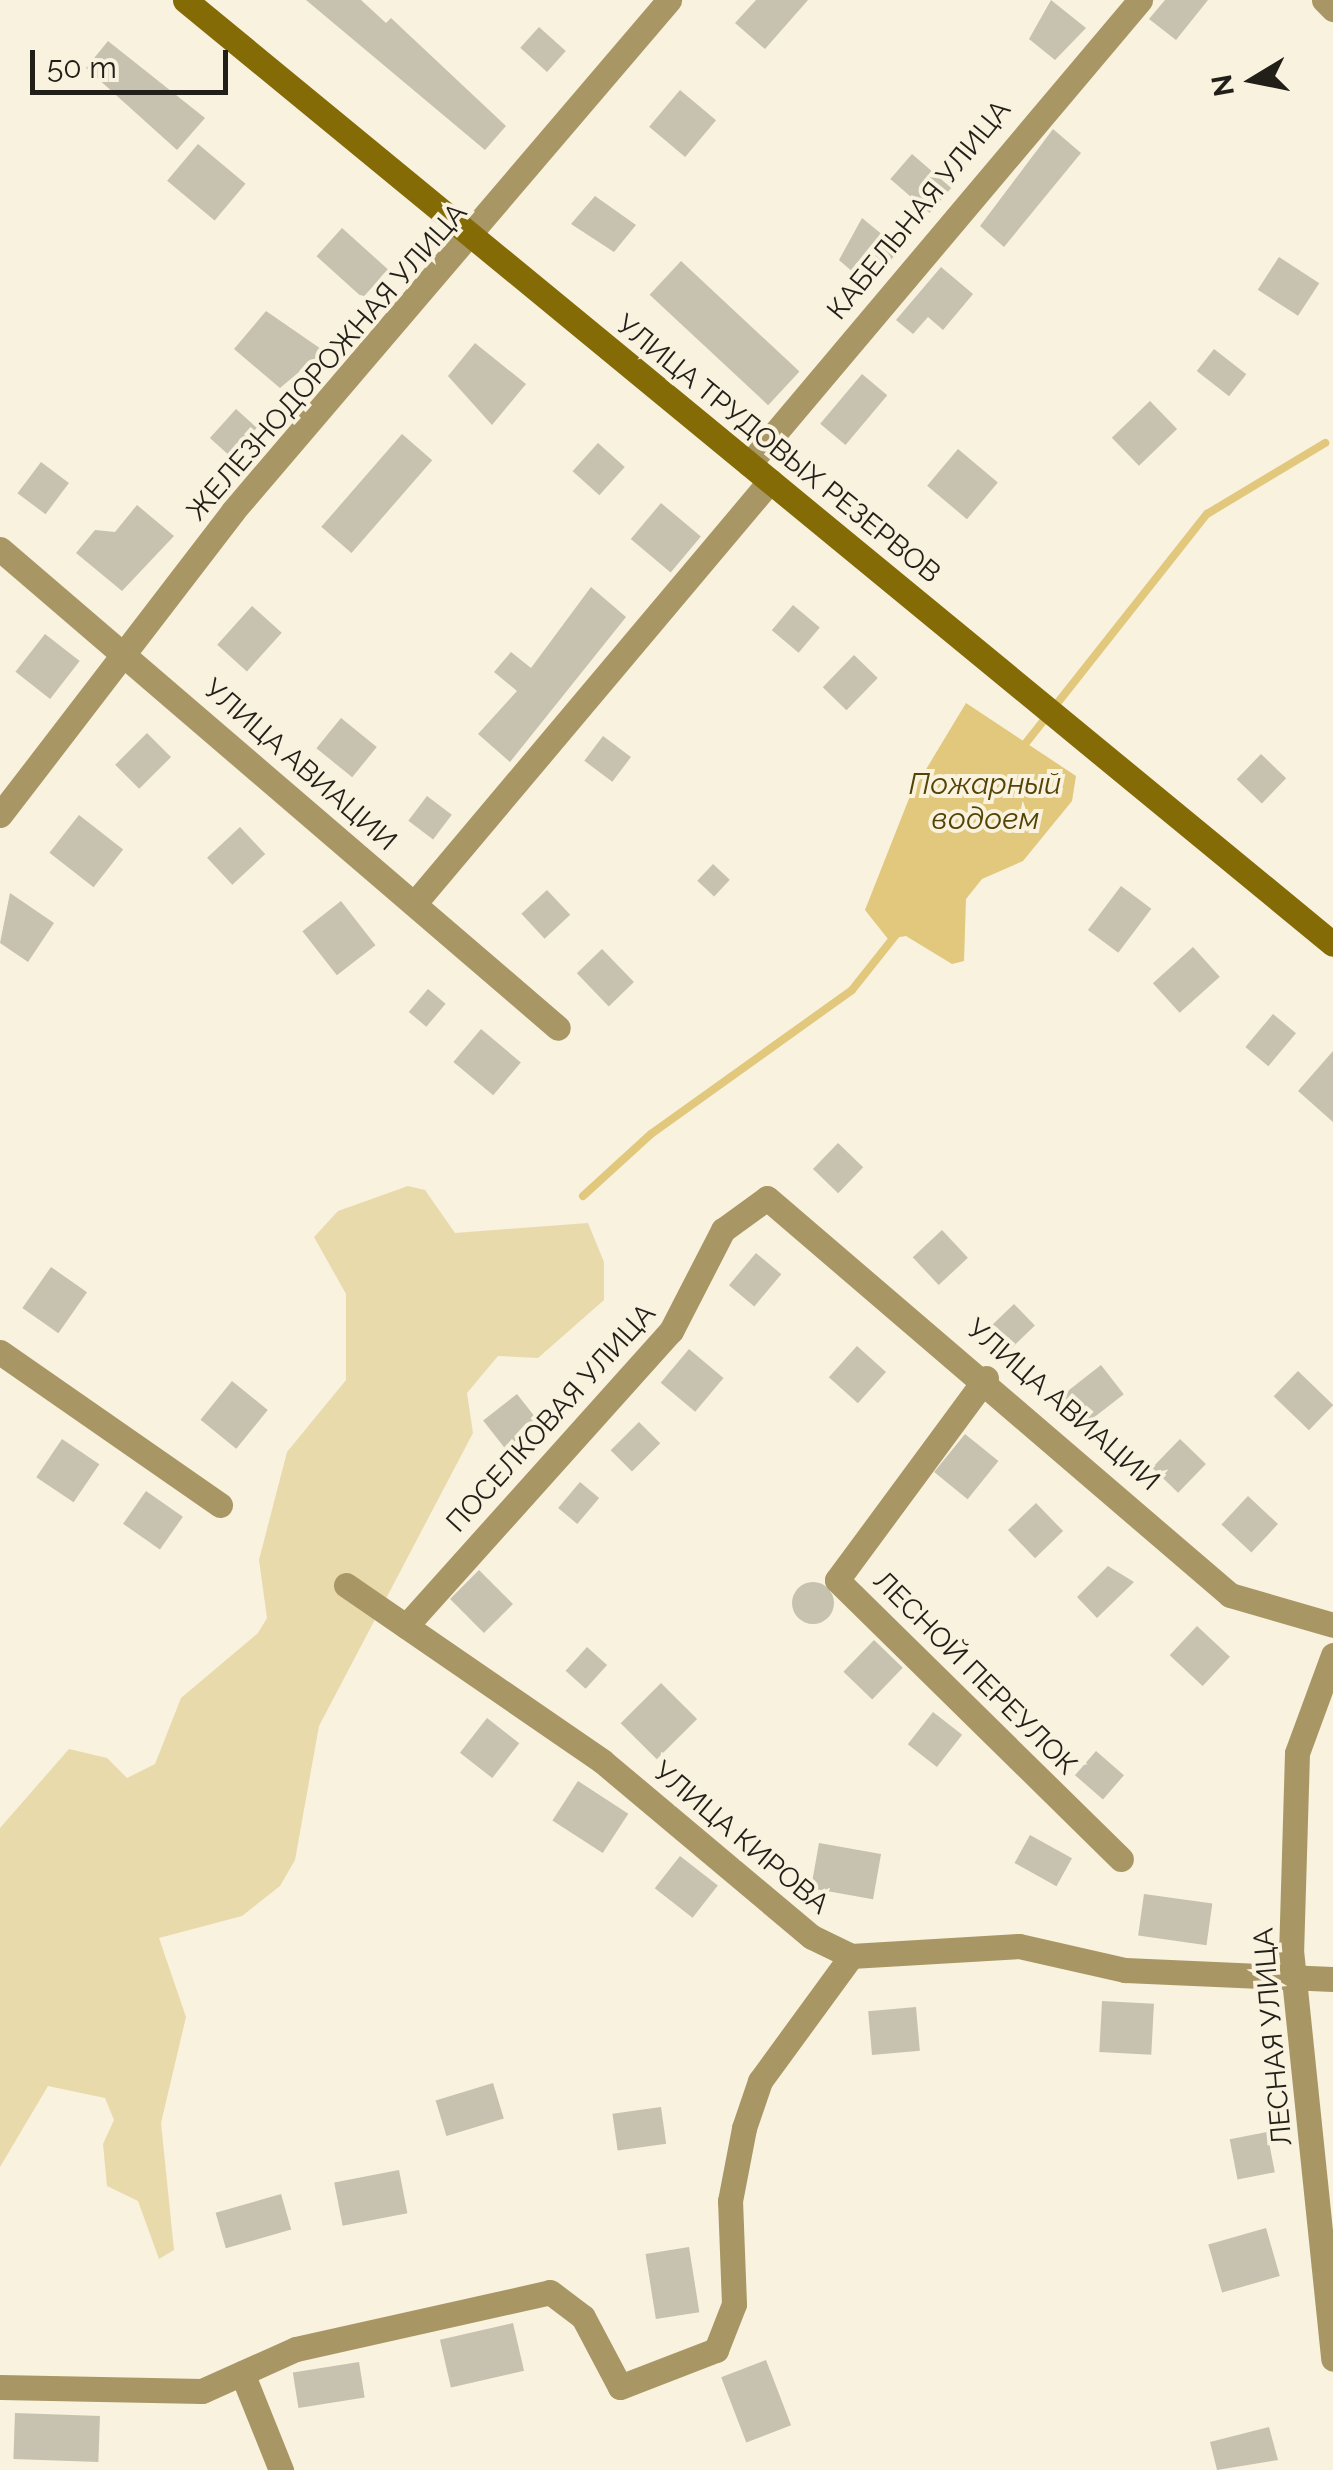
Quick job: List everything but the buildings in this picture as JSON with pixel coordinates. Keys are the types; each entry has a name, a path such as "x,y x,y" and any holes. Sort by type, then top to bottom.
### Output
{"main road":[{"name":"УЛИЦА ТРУДОВЫХ РЕЗЕРВОВ","path":"185,0 1333,944"}],"street":[{"name":"ЖЕЛЕЗНОДОРОЖНАЯ УЛИЦА","path":"0,815 252,488 474,237 668,0"},
{"name":"КАБЕЛЬНАЯ УЛИЦА","path":"749,464 1140,0"},
{"path":"1324,0 1333,9"},
{"path":"414,904 770,482"},
{"name":"УЛИЦА АВИАЦИИ","path":"0,549 558,1028"},
{"name":"УЛИЦА АВИАЦИИ","path":"767,1198 986,1378 1230,1595 1333,1625"},
{"name":"ПОСЕЛКОВАЯ УЛИЦА","path":"406,1626 671,1332 723,1230 767,1198"},
{"path":"0,1352 220,1505"},
{"name":"ЛЕСНОЙ ПЕРЕУЛОК","path":"986,1378 837,1580 1121,1860"},
{"name":"УЛИЦА КИРОВА","path":"346,1585 602,1761 812,1937 851,1956"},
{"name":"ЛЕСНАЯ УЛИЦА","path":"1333,1655 1298,1753 1294,1980 1333,2359"},
{"path":"0,2387 202,2392 296,2350 550,2292 584,2316 620,2387 716,2350 734,2304 730,2201 744,2128 760,2081 851,1956 1020,1946 1125,1970 1333,1980"},
{"path":"242,2373 281,2470"}],"shaded area":[{"path":"408,1186 425,1190 455,1233 588,1223 604,1262 604,1300 538,1358 498,1356 467,1393 473,1433 319,1726 295,1860 280,1886 242,1916 159,1938 186,2017 161,2123 174,2250 159,2259 138,2201 107,2186 103,2144 114,2120 105,2098 48,2086 0,2167 0,1828 69,1749 107,1758 127,1778 155,1764 181,1698 258,1633 267,1618 259,1560 287,1452 346,1380 346,1294 314,1237 338,1211"}],"water":[{"name":"Пожарный водоем","path":"966,703 1076,776 1072,801 1023,861 982,879 966,899 964,961 952,964 906,936 888,939 865,910 910,796"}],"waterway":[{"path":"1018,753 1207,514 1325,443"},
{"path":"583,1196 651,1134 852,990 899,931"}]}
